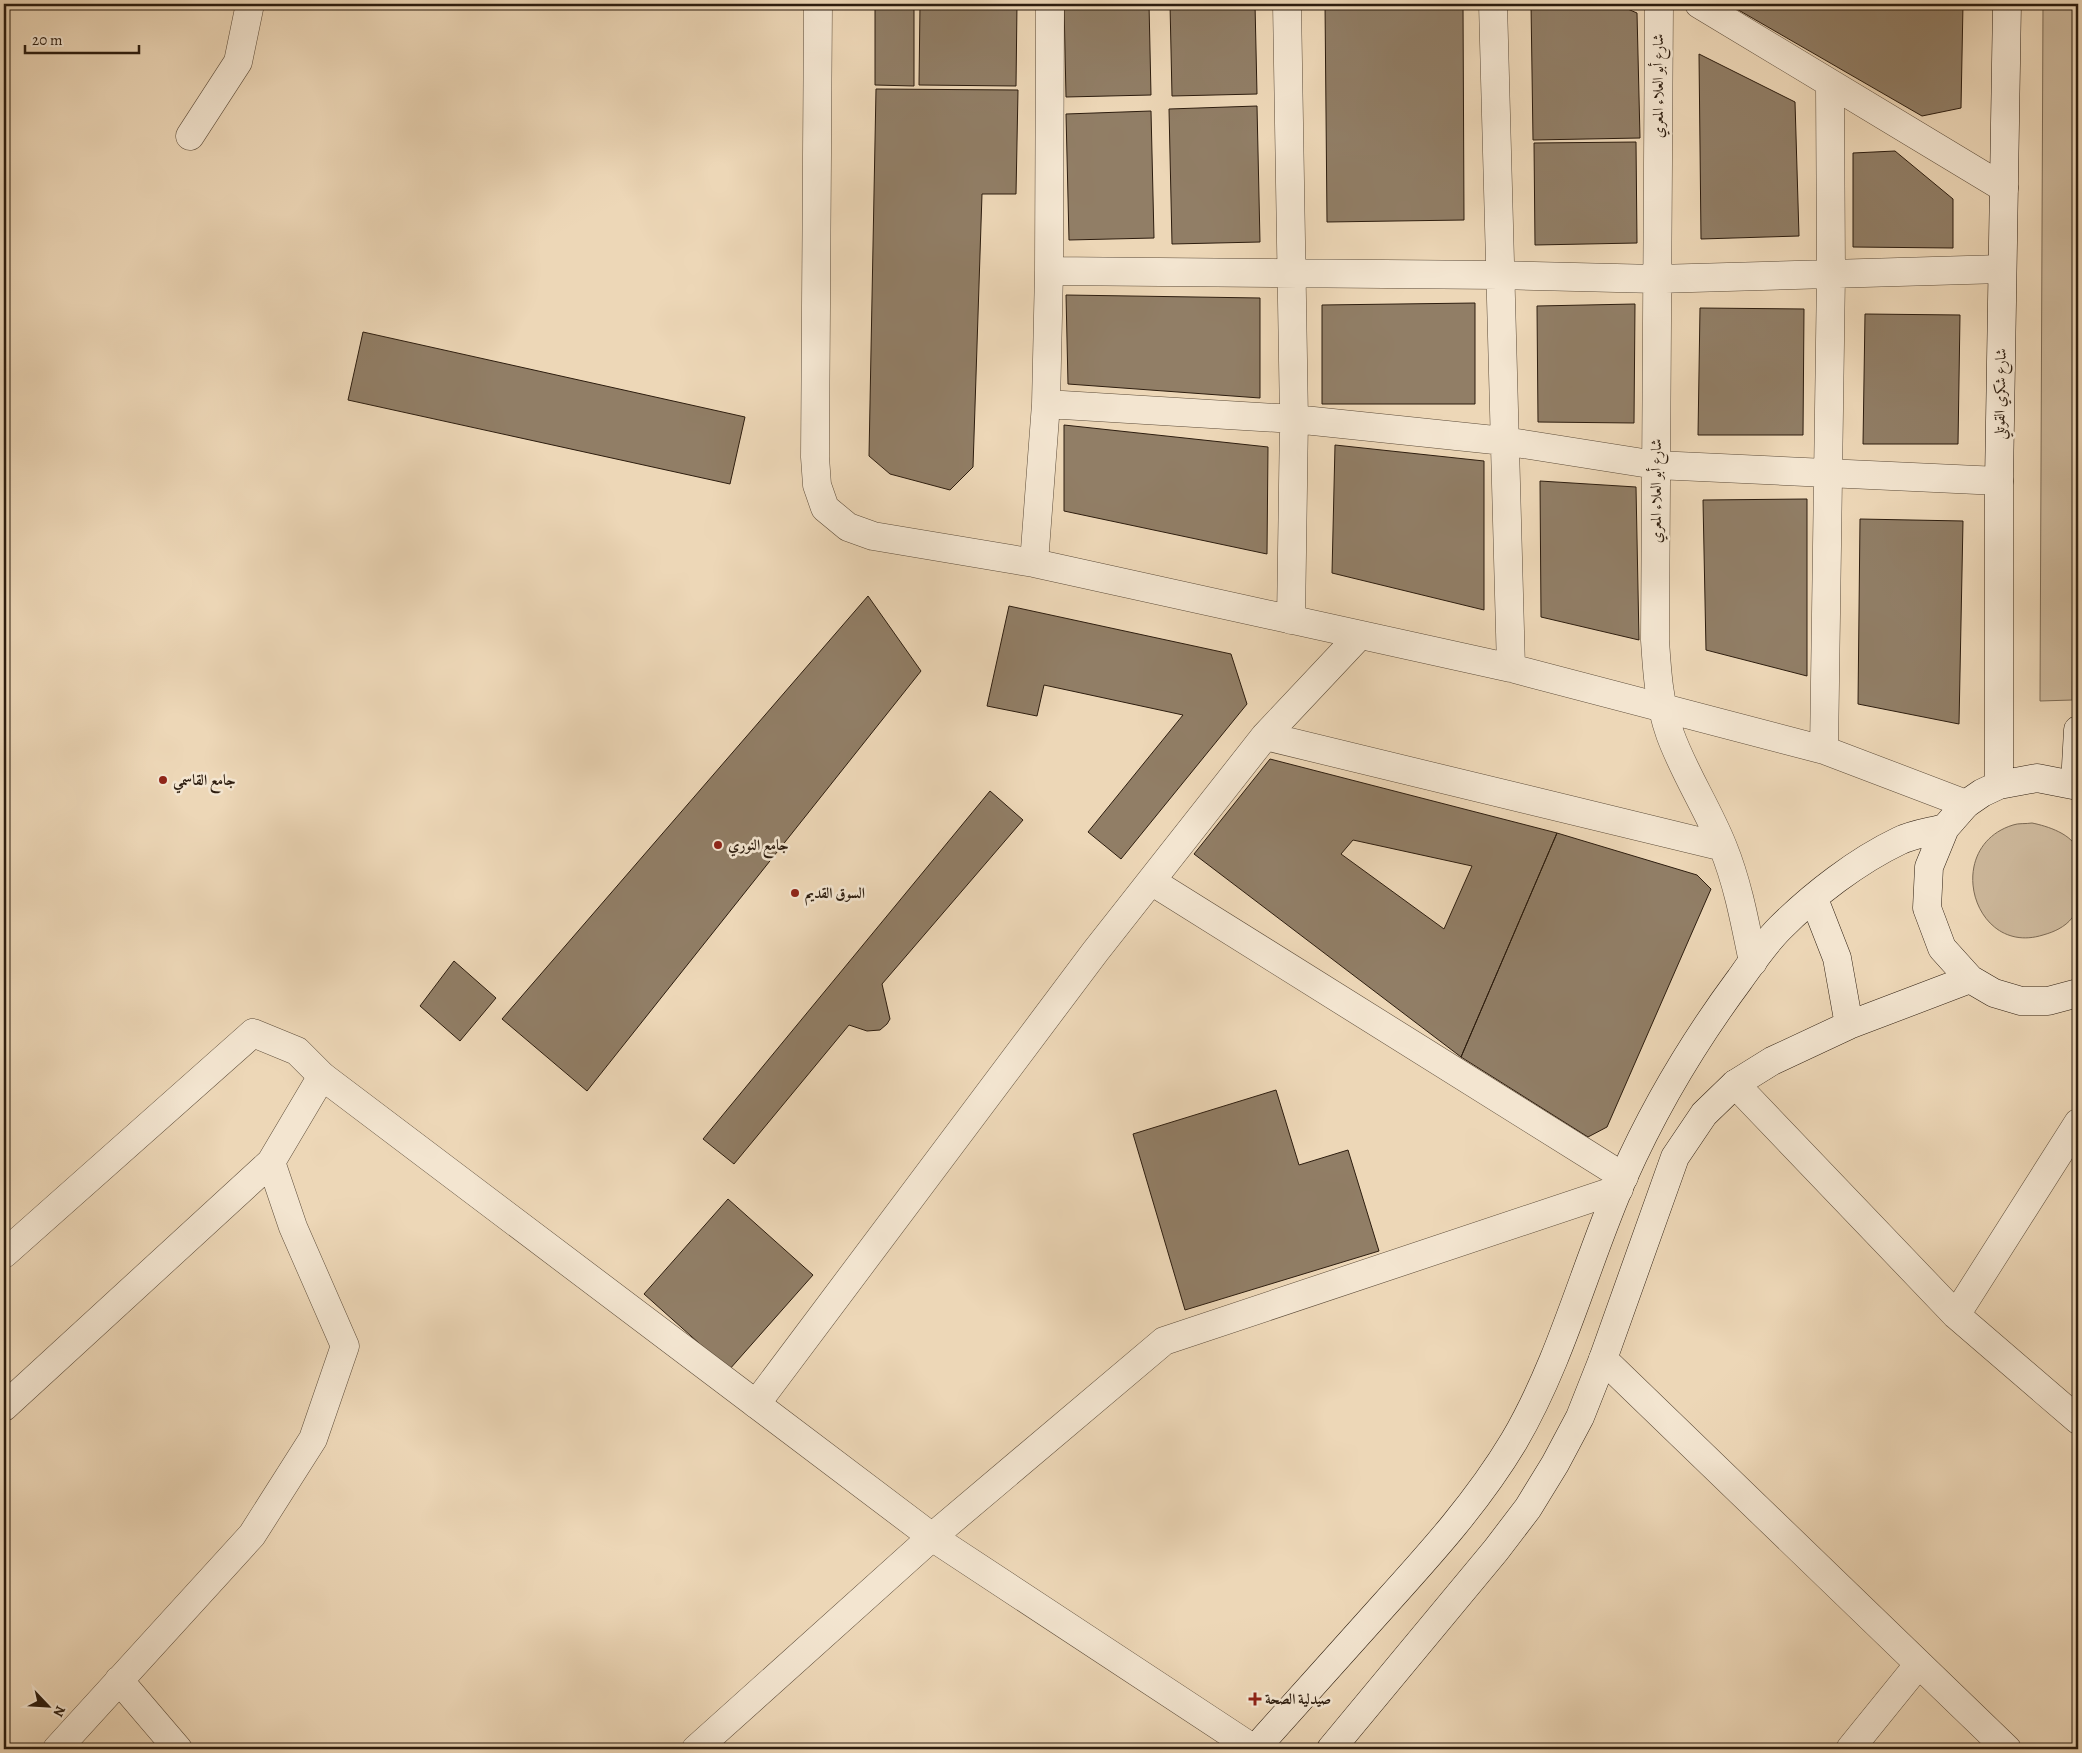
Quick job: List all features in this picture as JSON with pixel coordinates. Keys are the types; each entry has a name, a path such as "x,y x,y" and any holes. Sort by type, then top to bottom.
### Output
{"street":[{"path":"190,136 238,62 250,4"},
{"path":"818,4 815,456 817,485 825,508 848,527 873,536 1034,563 1511,668 1824,750 1966,804"},
{"path":"1034,563 1046,404 1049,271 1050,4"},
{"path":"1287,4 1294,419 1291,620"},
{"path":"1493,4 1511,668"},
{"name":"شارع أبو العلاء المعري","path":"1659,4 1655,640 1662,707 1670,735 1723,847 1737,888 1753,962"},
{"path":"1699,4 1830,85 2004,188"},
{"name":"شارع شكري القوتلي","path":"1999,785 1999,481 2007,4"},
{"path":"1824,750 1831,274 1830,85"},
{"path":"1049,271 1499,275 1657,279 2002,269"},
{"path":"1046,404 1294,419 1504,441 1656,465 1999,481"},
{"path":"756,1404 1095,952 1265,736 1360,635"},
{"path":"2078,730 2077,785 2037,778 1999,785 1982,793 1966,804 1945,828 1928,867 1927,908 1942,948 1970,979 1994,993 2021,1000 2048,1001 2078,993"},
{"path":"1265,736 1723,847"},
{"path":"4,1254 253,1033 297,1051 322,1076 932,1537 1254,1749 1441,1541 1478,1496 1509,1448 1539,1391 1558,1347 1621,1183 1651,1120 1681,1065 1715,1012 1778,929 1814,899 1859,864 1901,840 1945,828"},
{"path":"1151,881 1621,1183"},
{"path":"1814,899 1837,958 1849,1025"},
{"path":"1331,1749 1496,1550 1528,1508 1556,1464 1580,1417 1603,1359 1675,1157 1704,1114 1736,1084 1772,1061 1849,1025 1970,979"},
{"path":"4,1407 271,1162 322,1076"},
{"path":"1736,1084 1956,1315 2078,1420"},
{"path":"1956,1315 2078,1123"},
{"path":"57,1749 252,1535 313,1439 345,1346 293,1227 271,1162"},
{"path":"696,1749 932,1537 1164,1340 1621,1183"},
{"path":"1603,1359 2007,1749"},
{"path":"1850,1749 1918,1665"},
{"path":"119,1680 178,1749"}],"shaded area":[{"path":"2043,4 2076,4 2072,700 2040,701"},
{"path":"2032,823 2045,826 2065,835 2075,845 2079,858 2078,901 2075,914 2063,927 2043,935 2019,937 1999,930 1984,916 1975,896 1973,875 1978,855 1991,837 2013,825"}],"building":[{"path":"875,4 914,4 914,86 875,85"},
{"path":"920,4 1017,4 1016,86 919,85"},
{"path":"1064,4 1149,4 1151,95 1066,97"},
{"path":"1170,4 1255,4 1257,94 1172,96"},
{"path":"1325,4 1463,4 1464,220 1327,222"},
{"path":"1531,4 1616,4 1637,13 1640,138 1533,140"},
{"path":"1728,4 1963,4 1961,108 1922,116"},
{"path":"1699,54 1795,102 1799,236 1701,239"},
{"path":"876,89 1018,90 1016,194 982,194 973,467 950,490 890,474 869,456"},
{"path":"1257,106 1260,242 1172,244 1169,109"},
{"path":"1151,111 1154,238 1069,240 1066,114"},
{"path":"1636,142 1637,243 1535,245 1534,143"},
{"path":"1895,151 1953,199 1953,248 1853,247 1853,153"},
{"path":"1066,295 1260,298 1260,398 1068,384"},
{"path":"1475,303 1475,404 1322,404 1322,305"},
{"path":"1635,304 1634,423 1538,422 1537,306"},
{"path":"1700,308 1804,309 1803,435 1698,435"},
{"path":"1865,314 1960,315 1958,444 1863,444"},
{"path":"363,332 745,417 730,484 348,400"},
{"path":"1064,425 1268,447 1267,554 1064,511"},
{"path":"1335,445 1484,461 1484,610 1332,573"},
{"path":"1540,481 1636,487 1639,640 1541,617"},
{"path":"1807,499 1807,676 1706,650 1703,500"},
{"path":"1860,519 1963,521 1959,724 1858,704"},
{"name":"جامع النوري","path":"868,596 921,671 587,1091 502,1019"},
{"path":"1009,606 1231,654 1247,704 1121,859 1088,832 1183,715 1044,685 1037,716 987,706"},
{"path":"1270,759 1557,833 1461,1057 1194,854","holes":["1353,840 1472,866 1444,929 1341,854"]},
{"path":"990,791 1023,820 882,984 890,1019 887,1024 880,1030 867,1031 849,1025 734,1164 703,1139"},
{"path":"1557,833 1697,875 1711,889 1607,1127 1588,1137 1461,1057"},
{"path":"454,961 496,998 460,1041 420,1006"},
{"path":"1276,1090 1299,1165 1348,1150 1379,1251 1185,1310 1133,1134"},
{"path":"728,1199 813,1275 729,1370 644,1294"}],"place":[{"name":"جامع القاسمي","path":"163,780"},
{"name":"جامع النوري","path":"718,845"},
{"name":"السوق القديم","path":"795,893"},
{"name":"صيدلية الصحة","path":"1255,1699"}]}
